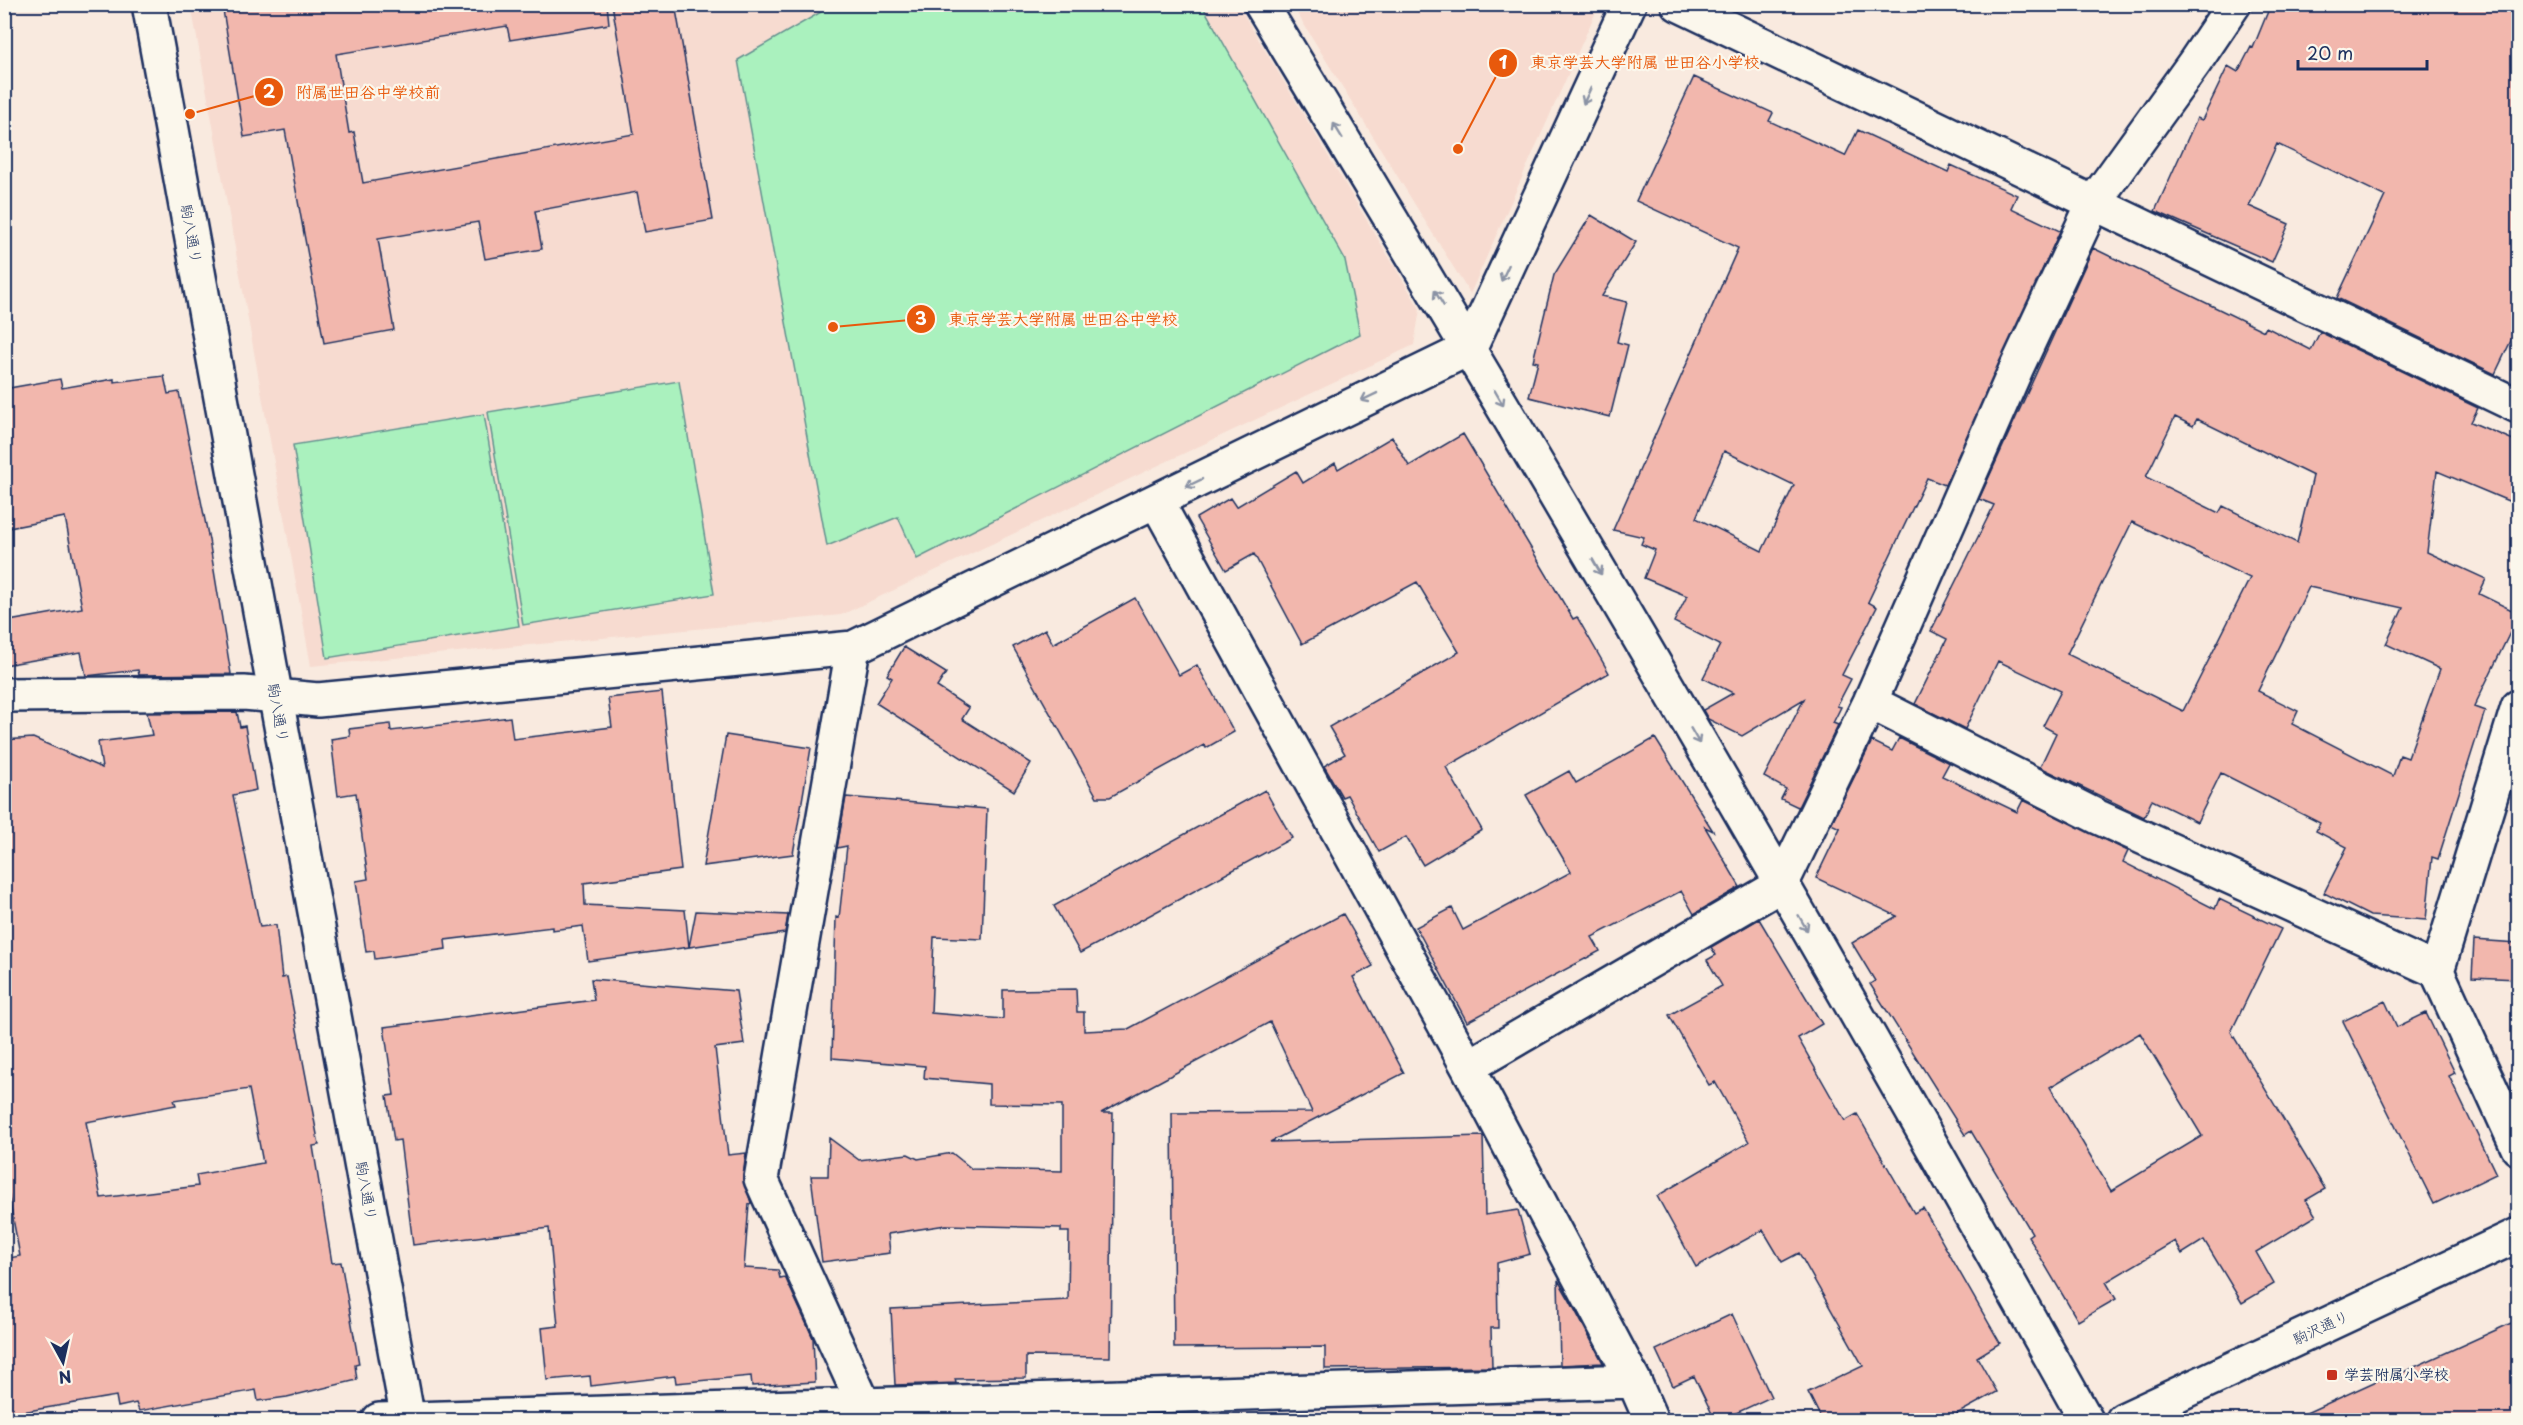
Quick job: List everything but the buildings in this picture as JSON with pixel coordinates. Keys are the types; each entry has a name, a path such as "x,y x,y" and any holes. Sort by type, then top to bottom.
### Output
{"street":[{"name":"駒八通り","path":"149,4 275,696 398,1420"},
{"path":"1261,4 1470,348 1781,885 2086,1420"},
{"path":"4,695 244,693 318,700 854,648 1470,348 1629,4"},
{"path":"1678,4 2518,406"},
{"path":"1468,1067 1781,885 1870,702 2016,369 2094,202 2234,4"},
{"path":"1157,502 1468,1067 1634,1381 1651,1420"},
{"path":"854,648 761,1179 866,1413"},
{"path":"1870,702 2098,817 2437,971 2518,1148"},
{"path":"2437,971 2518,706"},
{"name":"駒沢通り","path":"2123,1420 2518,1235"},
{"path":"398,1420 866,1413 1634,1381"}],"shaded area":[{"path":"191,5 1238,5 1420,309 1414,345 841,615 311,666"},
{"path":"1292,5 1599,5 1470,294"}],"green space":[{"path":"833,5 1202,5 1345,260 1360,334 917,559 898,517 827,546 738,60"},
{"path":"679,381 714,594 523,625 488,412"},
{"path":"484,414 519,626 327,658 293,445"}],"place":[{"name":"附属世田谷中学校前","path":"190,114"},
{"name":"東京学芸大学附属 世田谷小学校","path":"1458,149"},
{"name":"東京学芸大学附属 世田谷中学校","path":"833,327"},
{"name":"学芸附属小学校","path":"2332,1375"}]}
